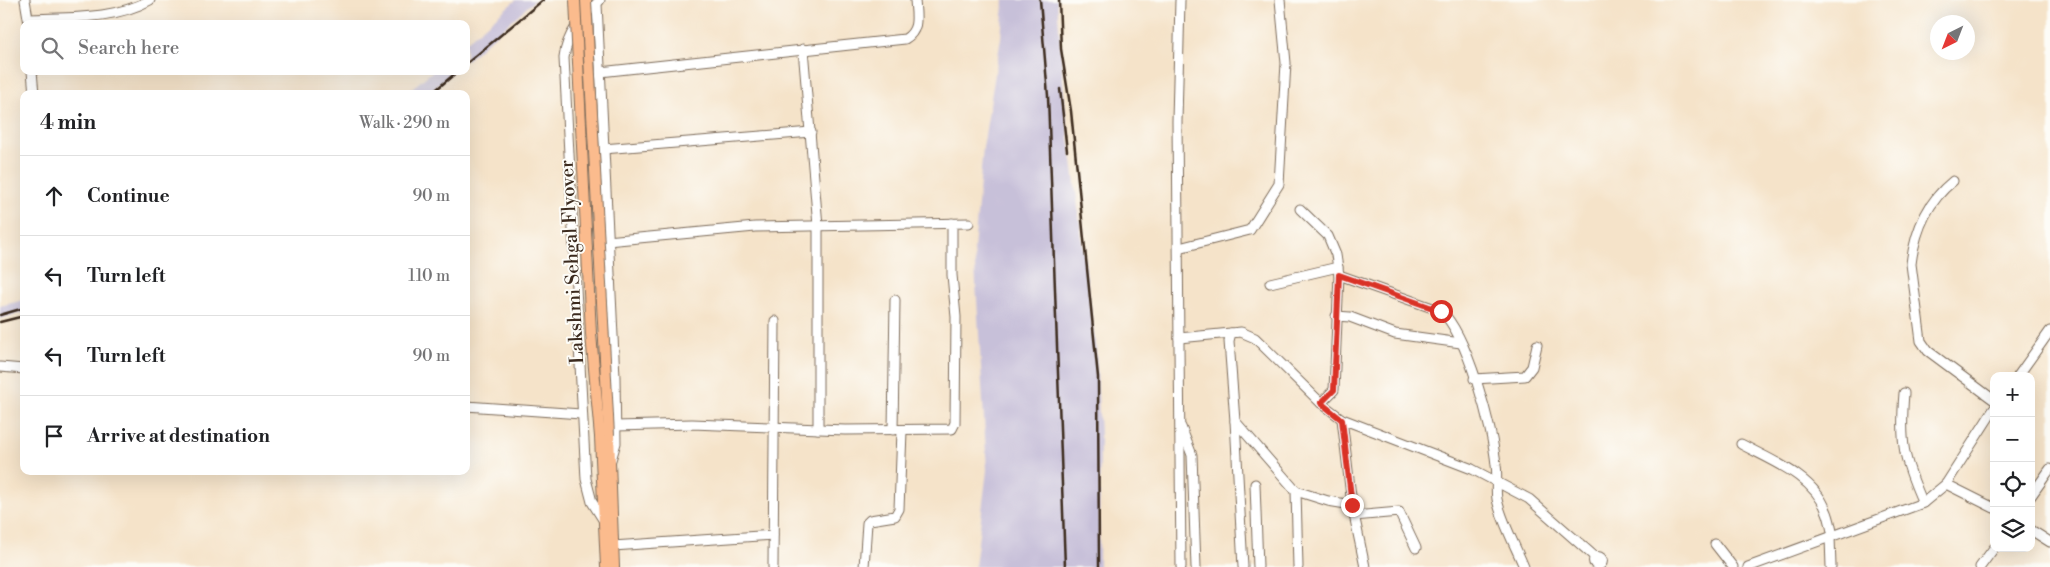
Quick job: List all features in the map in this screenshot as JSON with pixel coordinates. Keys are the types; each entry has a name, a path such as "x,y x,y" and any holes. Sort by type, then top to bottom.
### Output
{"main road":[{"name":"Lakshmi Sehgal Flyover","path":"575,0 591,334 604,436 610,464 614,567"},
{"name":"Lakshmi Sehgal Flyover","path":"586,0 604,436 606,567"}],"street":[{"path":"25,0 29,20"},
{"path":"39,20 129,10 150,0"},
{"path":"600,72 905,39 913,34 916,29 915,0"},
{"path":"1180,0 1178,248 1181,567"},
{"path":"1178,248 1250,230 1277,188 1286,69 1280,0"},
{"path":"599,2 603,149 616,426 616,443 610,464"},
{"path":"599,2 574,27 568,38 564,58 581,414 586,479 592,502 604,521"},
{"path":"803,49 818,226 818,429"},
{"path":"32,75 34,90"},
{"path":"603,149 811,132"},
{"path":"1953,181 1929,206 1922,218 1912,254 1911,264 1920,341 1928,351 1990,397"},
{"path":"1300,209 1328,236 1338,271 1334,390 1321,403"},
{"path":"616,426 692,424 898,431 950,430 955,423 956,316 952,275 952,223"},
{"path":"607,241 755,227 969,223"},
{"path":"1270,283 1338,271 1441,311 1447,317 1461,343 1474,379 1491,435 1497,465 1497,500 1524,567"},
{"path":"864,567 866,523 895,516 899,509 895,300"},
{"path":"1336,316 1350,318 1395,334 1461,343"},
{"path":"773,567 776,321"},
{"path":"2021,372 2050,331"},
{"path":"1179,338 1241,332 1255,338 1321,403 1342,420 1472,469 1529,499 1597,563"},
{"path":"1231,333 1243,567"},
{"path":"1474,379 1525,376 1532,367 1537,345"},
{"path":"0,367 20,369"},
{"path":"1904,393 1901,432 1906,466 1923,503"},
{"path":"470,406 581,414"},
{"path":"1748,567 1923,503 1946,484 1990,416"},
{"path":"1342,420 1352,505 1365,567"},
{"path":"1235,421 1296,491 1328,501 1352,505"},
{"path":"1180,426 1192,455 1196,567"},
{"path":"1742,444 1784,468 1816,490 1826,509 1832,537 1831,567"},
{"path":"2035,490 2050,468"},
{"path":"1255,484 1258,567"},
{"path":"1946,484 1992,507"},
{"path":"1296,491 1298,567"},
{"path":"1354,516 1399,512 1416,548"},
{"path":"2035,533 2050,542"},
{"path":"613,546 773,535"},
{"path":"1715,544 1733,567"},
{"path":"1980,567 1991,552"}],"shaded area":[{"path":"516,0 535,0 470,57 470,39"},
{"path":"1004,0 1057,0 1065,106 1096,348 1100,435 1099,567 975,567 987,470 974,249 983,147 1001,38"},
{"path":"428,75 449,75 433,90 410,90"},
{"path":"20,301 20,313 0,319 0,306"}],"railway":[{"path":"470,61 543,0"},
{"path":"1040,0 1048,96 1065,567"},
{"path":"1059,0 1061,49 1071,111 1098,377 1099,567"},
{"path":"436,90 453,75"},
{"path":"1060,89 1067,151"},
{"path":"0,315 20,309"},
{"path":"0,322 20,317"}],"route":[{"path":"1352,505 1342,420 1321,403 1334,390 1339,275 1441,311"}]}
